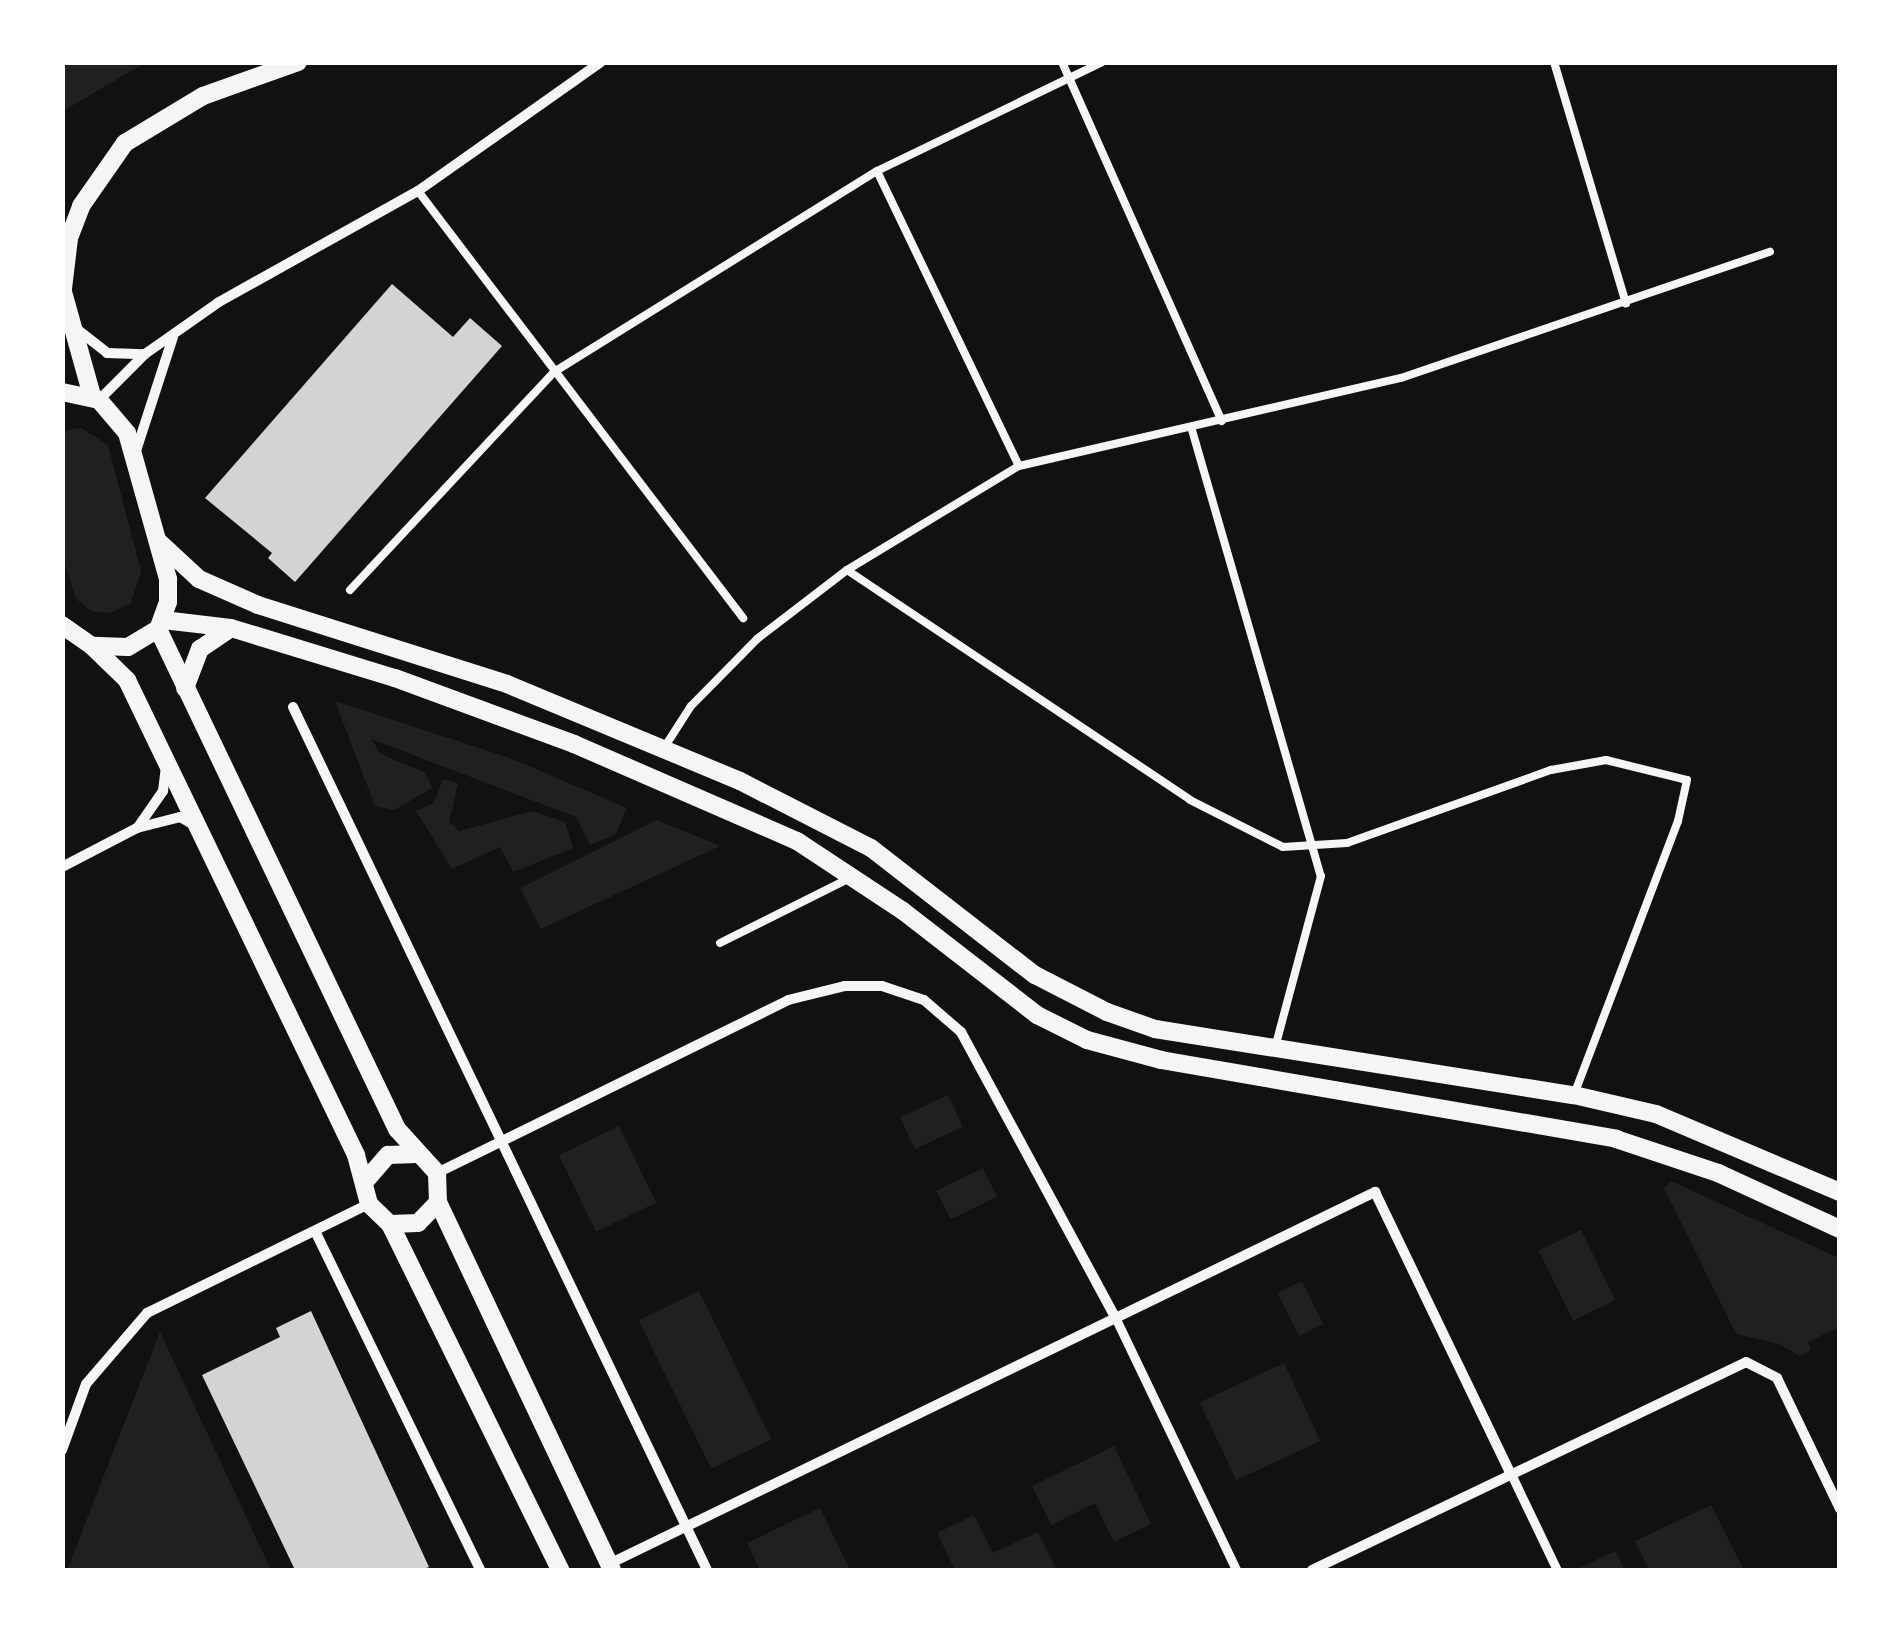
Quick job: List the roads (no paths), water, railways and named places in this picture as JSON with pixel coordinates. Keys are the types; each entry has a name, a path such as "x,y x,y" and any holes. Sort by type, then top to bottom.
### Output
{"street":[{"path":"95,398 78,330 63,294 69,238 81,206 125,143 203,96 298,62"},
{"path":"95,398 145,354 219,302 418,191 601,62"},
{"path":"78,330 107,353 145,354"},
{"path":"135,454 173,336"},
{"path":"62,392 95,398 121,420 135,454 168,578 160,625 184,688 396,1129 437,1174 438,1202 610,1567 686,1524 1374,1192 1556,1570"},
{"path":"158,541 199,580 258,605 507,684 664,748 871,848 990,943 1081,1000 1155,1029 1574,1095 1693,1125 1840,1192"},
{"path":"62,625 92,646 126,680 367,1179 369,1204 390,1224 560,1570"},
{"path":"92,646 128,647 160,625 231,628 395,678 574,744 796,841 854,876 1037,1015 1086,1040 1162,1060 1616,1139 1718,1173 1840,1230"},
{"path":"184,688 200,649 231,628"},
{"path":"293,707 708,1570"},
{"path":"137,828 163,791 166,763"},
{"path":"62,867 137,828 180,817 198,828"},
{"path":"437,1174 788,1000 845,986 882,986 924,1000 960,1032 1114,1317 1236,1570"},
{"path":"367,1179 388,1155 416,1154"},
{"path":"390,1224 418,1223 438,1202"},
{"path":"62,1450 86,1384 148,1313 369,1204"},
{"path":"315,1231 480,1570"},
{"path":"1312,1570 1746,1362 1776,1378 1840,1509"}],"lane":[{"path":"1062,62 1222,421"},
{"path":"350,590 554,372 877,171 1067,75 1102,62"},
{"path":"1554,62 1626,303"},
{"path":"877,171 1019,466"},
{"path":"418,191 743,618"},
{"path":"664,748 691,706 757,639 846,570 1019,466 1192,430 1401,378 1770,252"},
{"path":"1192,430 1321,876 1275,1048"},
{"path":"846,570 1190,800 1283,847 1348,842 1550,770 1606,760 1687,780 1678,821 1574,1095"},
{"path":"720,943 854,876"}]}
